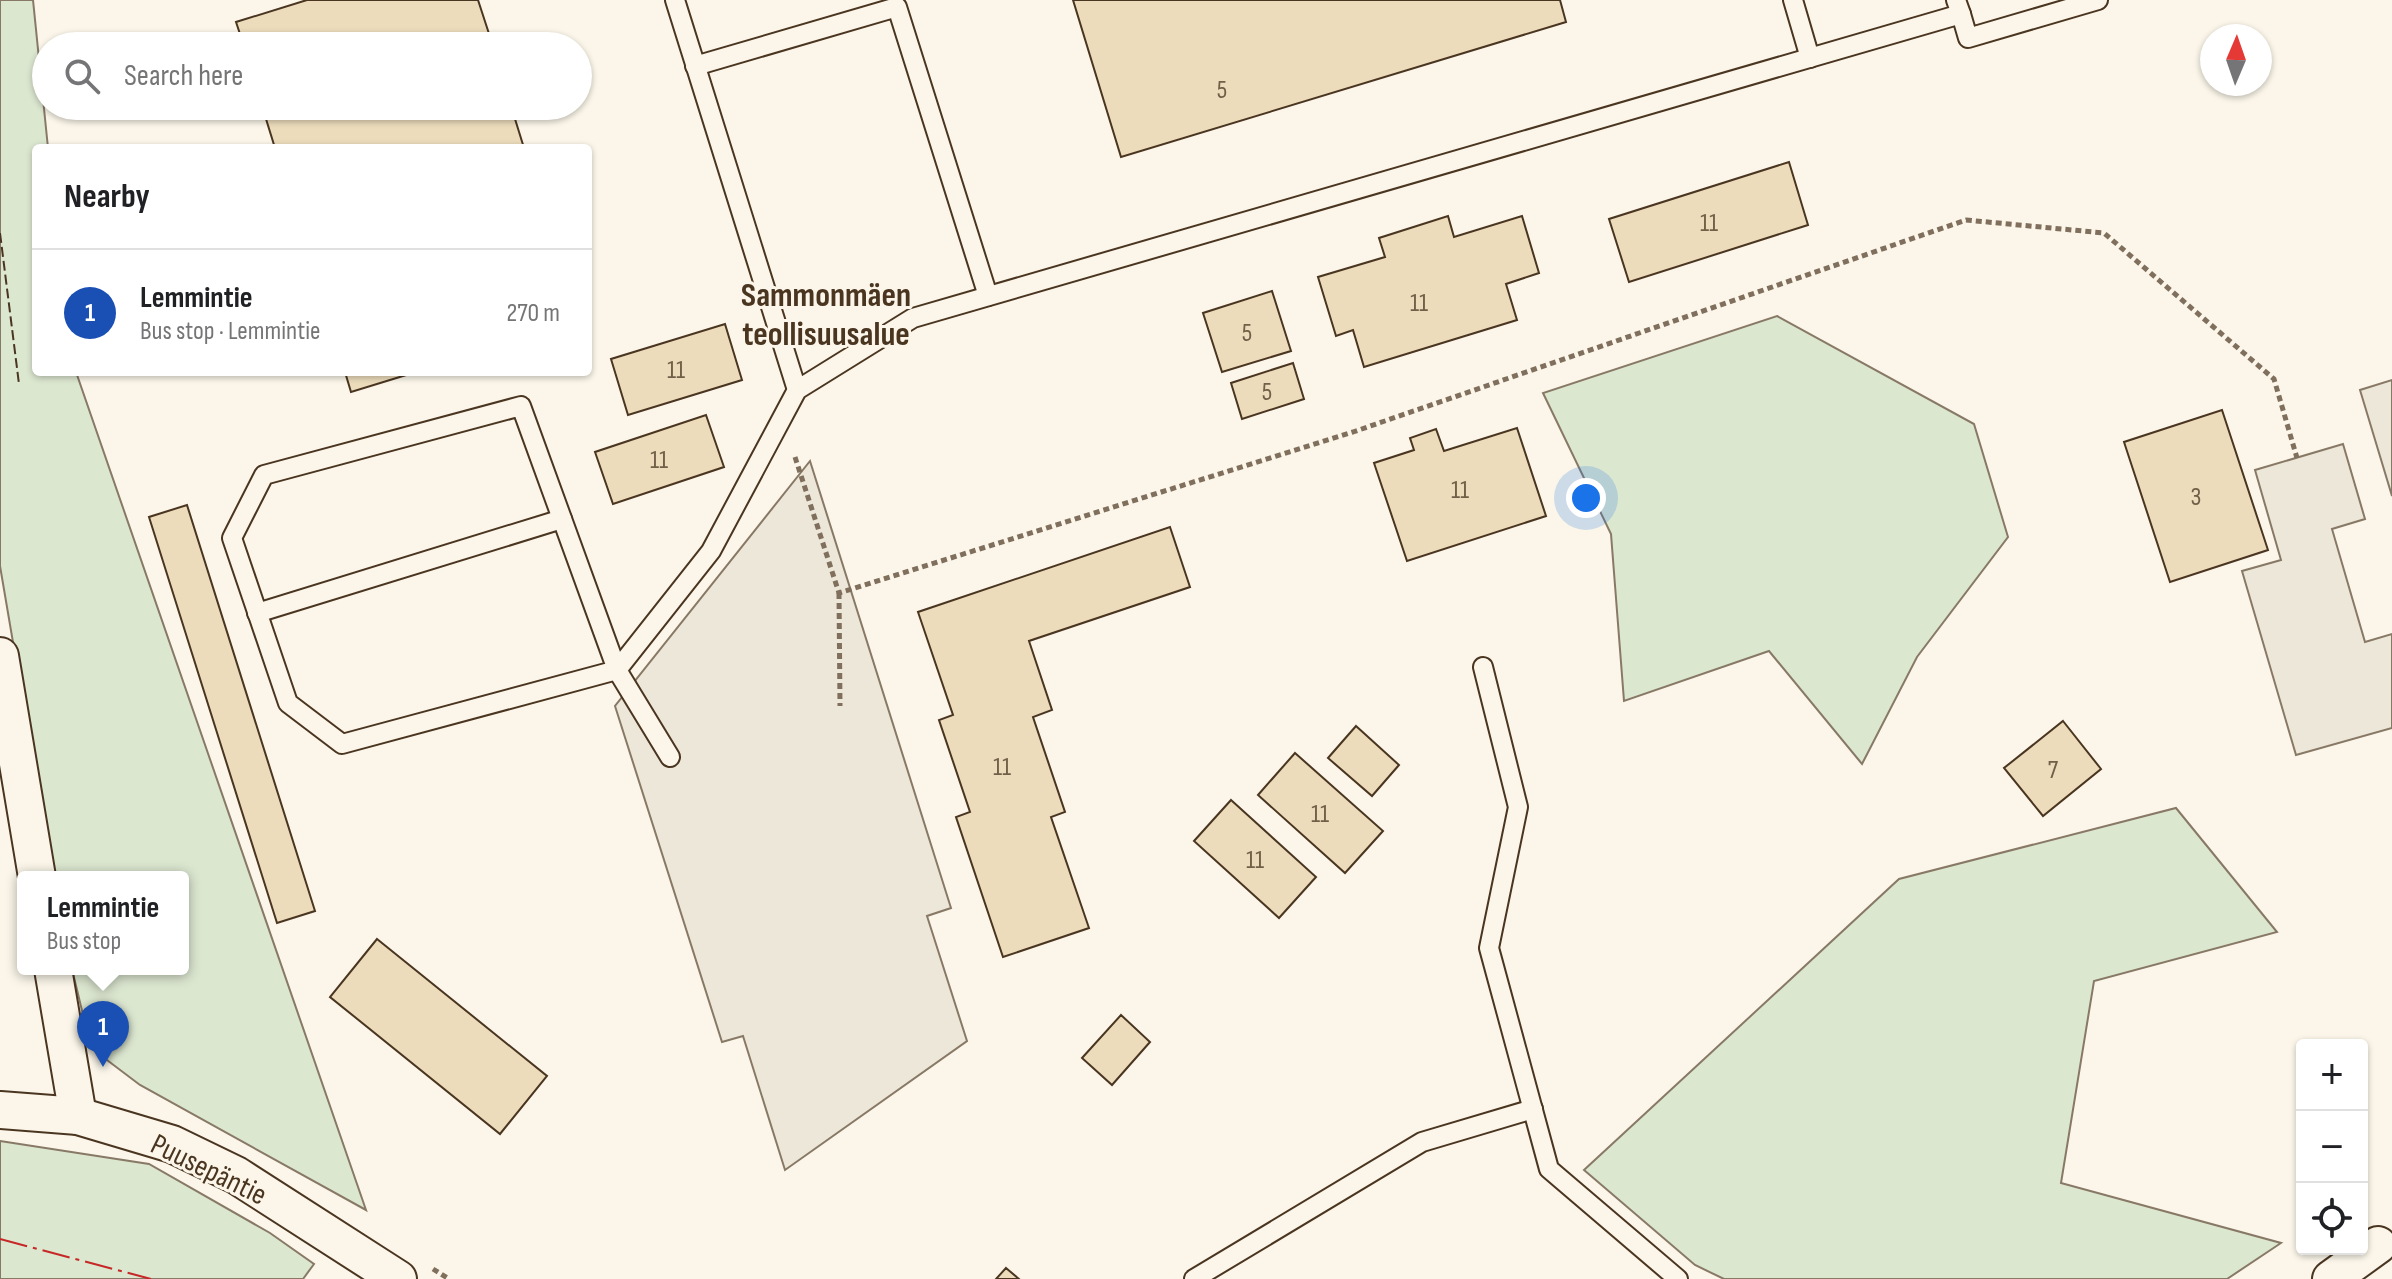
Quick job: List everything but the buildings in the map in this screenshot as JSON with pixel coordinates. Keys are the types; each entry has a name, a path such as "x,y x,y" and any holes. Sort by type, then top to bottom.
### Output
{"street":[{"path":"0,656 36,871"},
{"path":"54,975 78,1116"},
{"name":"Puusepäntie","path":"0,1110 78,1116 172,1144 236,1175 378,1274"},
{"path":"2331,1279 2378,1245"}],"lane":[{"path":"675,0 797,390"},
{"path":"1793,0 1810,58"},
{"path":"670,757 617,670 521,406 264,475 232,538 288,703 342,744 617,670 711,551 797,390 913,318 1810,58 1959,7 1968,38 2098,0"},
{"path":"695,66 897,7 988,296"},
{"path":"257,613 562,519"},
{"path":"1483,667 1518,807 1489,948 1549,1169 1678,1279"},
{"path":"1194,1279 1422,1142 1533,1109"}],"path":[{"path":"839,593 1353,432 1966,220 2104,233 2274,379 2297,458"},
{"path":"782,418 839,593 840,706"}],"green space":[{"path":"0,0 33,0 36,32 32,32 32,120 45,120 48,144 32,144 32,376 77,376 366,1210 140,1085 91,1048 73,975 189,975 189,871 52,871 0,566"},
{"path":"1777,316 1974,424 2008,537 1917,657 1862,764 1769,651 1624,701 1611,534 1543,393"},
{"path":"2176,808 2277,932 2094,981 2061,1183 2281,1243 2227,1279 1724,1279 1695,1265 1584,1170 1899,879"},
{"path":"0,1141 149,1164 270,1233 314,1264 303,1279 0,1279"}],"shaded area":[{"path":"2392,380 2392,496 2360,390"},
{"path":"2343,444 2365,519 2332,529 2365,642 2392,634 2392,728 2296,755 2242,571 2281,560 2255,470"},
{"path":"810,461 951,908 927,916 967,1041 785,1170 743,1036 722,1042 615,706"}],"fence":[{"path":"0,233 19,384"}],"power":[{"path":"0,1239 151,1279"}],"place":[{"name":"Lemmintie","path":"103,1067"}],"district":[{"name":"Sammonmäen teollisuusalue","path":"826,314"}]}
